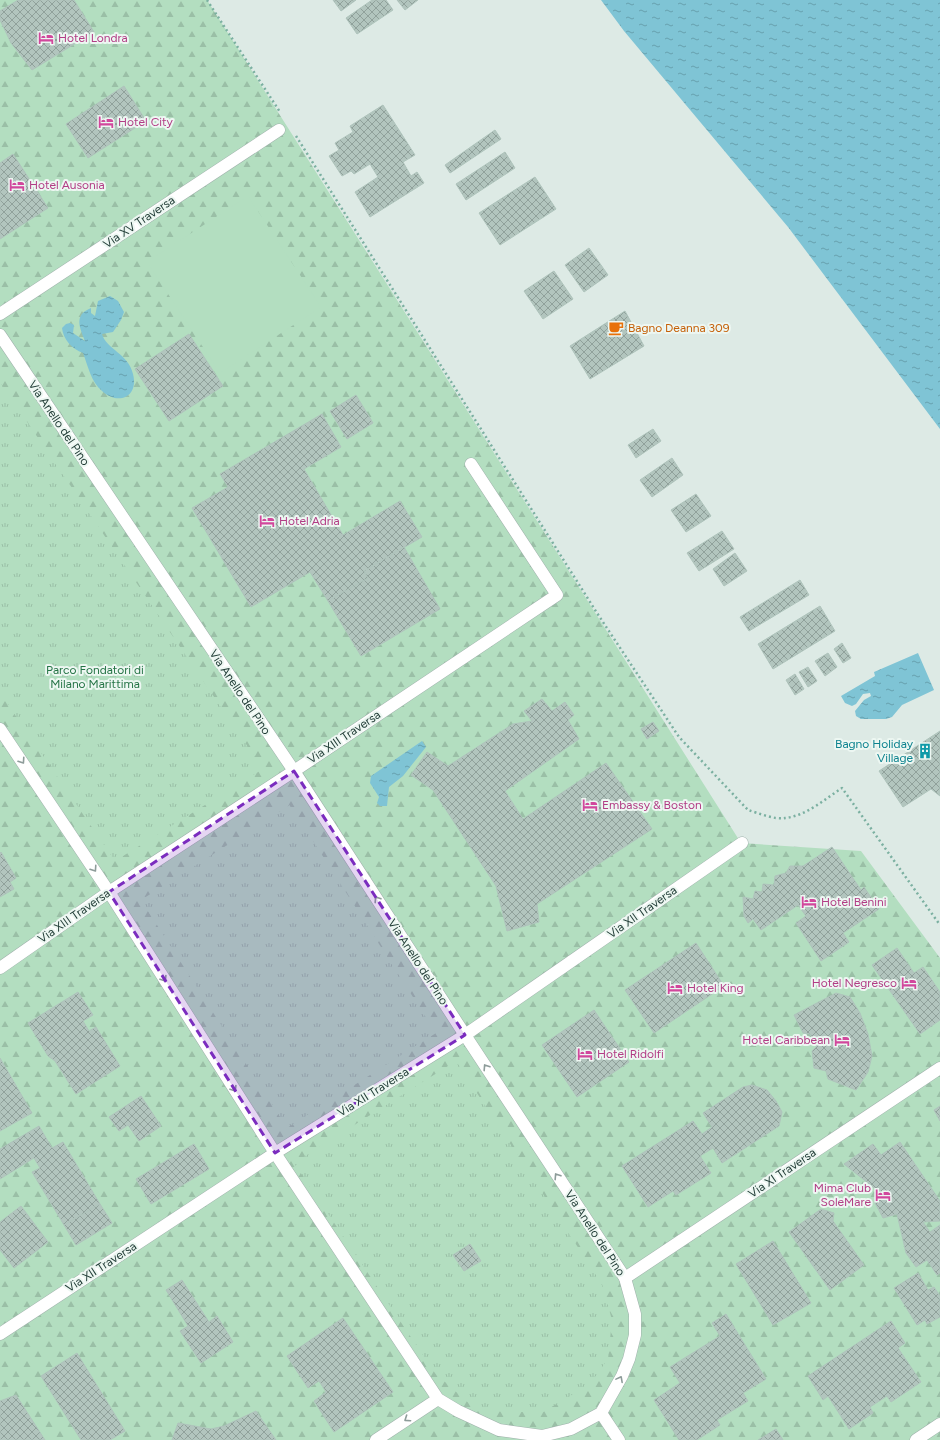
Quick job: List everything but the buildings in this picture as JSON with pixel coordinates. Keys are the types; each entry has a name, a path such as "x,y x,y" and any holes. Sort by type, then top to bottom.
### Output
{"street":[{"name":"Via XV Traversa","path":"0,314 279,130"},
{"name":"Via Anello del Pino","path":"0,335 294,771 625,1278 635,1314 635,1335 629,1359 622,1376 601,1414"},
{"name":"Via XIII Traversa","path":"0,968 109,892 294,771 557,595 471,464"},
{"path":"0,729 109,892 274,1153 438,1399 458,1412 499,1430 542,1436 572,1429 601,1414 618,1440"},
{"name":"Via XII Traversa","path":"0,1334 274,1153 465,1035 742,843"},
{"name":"Via XI Traversa","path":"625,1278 940,1068"},
{"path":"376,1440 438,1399"},
{"path":"916,1440 940,1424"}],"path":[{"path":"207,0 280,112"},
{"path":"293,132 597,613 679,737 748,810 762,815 784,819 804,813 842,788 940,925"}],"highlighted area":[{"path":"294,771 465,1035 275,1153 109,892"}],"green space":[{"path":"0,0 207,0 741,843 861,851 940,958 940,1440 0,1440"},
{"path":"248,196 321,307 220,373 147,262"},
{"name":"Parco Fondatori di Milano Marittima","path":"0,382 263,769 115,861 0,693"},
{"path":"290,805 436,1033 287,1128 141,900"},
{"path":"456,1061 602,1284 612,1320 608,1359 590,1384 543,1412 503,1412 471,1405 435,1373 294,1163"}],"water":[{"path":"601,0 940,0 940,429 788,227 624,31"},
{"path":"110,296 118,301 124,312 121,320 113,332 102,334 108,344 127,361 131,367 134,382 130,393 126,397 120,398 108,396 98,387 90,374 83,353 75,349 69,343 64,336 62,328 66,324 70,323 74,325 73,333 85,341 79,322 82,314 91,308 91,313 95,316 98,301"},
{"path":"918,653 934,690 902,705 892,717 886,719 861,719 856,716 855,711 864,700 871,696 870,693 863,694 856,704 852,706 845,703 841,696 875,676 874,672"},
{"path":"422,741 426,747 403,776 389,787 387,806 380,806 377,803 379,797 370,783 371,776"}],"place":[{"name":"Hotel Londra","path":"46,38"},
{"name":"Hotel City","path":"106,122"},
{"name":"Hotel Ausonia","path":"17,185"},
{"name":"Bagno Deanna 309","path":"616,328"},
{"name":"Hotel Adria","path":"267,521"},
{"name":"Bagno Holiday Village","path":"925,751"},
{"name":"Embassy & Boston","path":"590,805"},
{"name":"Hotel Benini","path":"809,902"},
{"name":"Hotel Negresco","path":"909,983"},
{"name":"Hotel King","path":"675,988"},
{"name":"Hotel Caribbean","path":"842,1040"},
{"name":"Hotel Ridolfi","path":"585,1054"},
{"name":"Mima Club SoleMare","path":"883,1195"}]}
